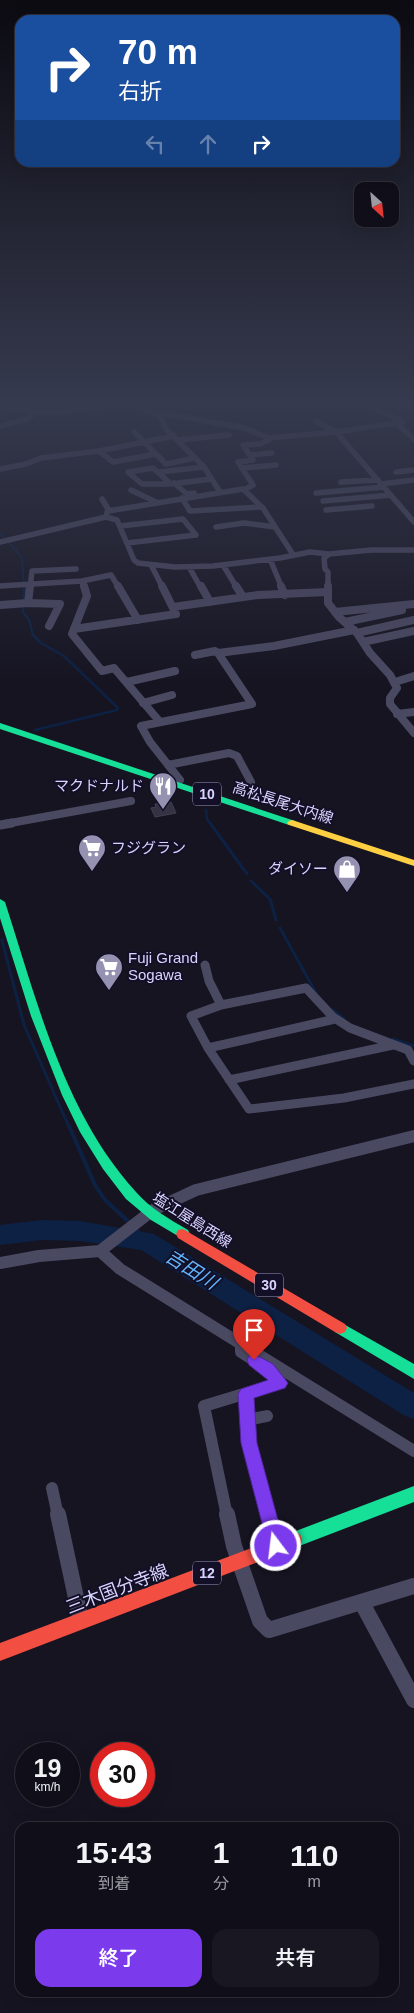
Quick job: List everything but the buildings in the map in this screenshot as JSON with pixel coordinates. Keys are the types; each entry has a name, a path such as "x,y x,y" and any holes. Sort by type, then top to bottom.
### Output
{"main road":[{"name":"高松長尾大内線","path":"0,726 414,863"},
{"name":"高松長尾大内線","path":"0,735 414,871"},
{"name":"塩江屋島西線","path":"0,902 5,931 64,1083 86,1131 104,1161 138,1204 145,1216 414,1372"},
{"name":"三木国分寺線","path":"0,1652 414,1494"}],"street":[{"path":"146,497 159,503"},
{"path":"4,541 107,514 188,497"},
{"path":"251,497 260,506 292,554"},
{"path":"323,501 371,497"},
{"path":"393,497 414,522"},
{"path":"182,498 190,511 260,506"},
{"path":"102,499 107,514 117,520 134,560 138,563 150,565 174,568 223,565 313,551 328,554 371,550 414,550"},
{"path":"350,499 354,507"},
{"path":"326,510 372,506"},
{"path":"120,526 183,519 196,535 127,544"},
{"path":"216,527 244,523 275,527"},
{"path":"139,524 148,541"},
{"path":"328,554 324,558 325,569 328,572 328,603 355,632 395,682 396,692 390,698 390,704 412,730"},
{"path":"270,559 285,595"},
{"path":"76,561 79,581 87,596 72,634 102,671 114,668 160,722"},
{"path":"74,630 176,614 150,565"},
{"path":"223,565 243,597"},
{"path":"189,567 210,602"},
{"path":"25,603 26,584 32,571 76,569"},
{"path":"0,586 79,581 111,576 138,620"},
{"path":"173,607 243,597 328,592"},
{"path":"0,605 25,603 60,604 49,626"},
{"path":"335,612 414,604"},
{"path":"396,605 414,620"},
{"path":"345,622 402,610"},
{"path":"195,655 214,651 218,653 274,646 414,620"},
{"path":"363,642 414,631"},
{"path":"176,783 180,780 140,726 252,704 218,653"},
{"path":"126,682 175,671"},
{"path":"395,682 414,676"},
{"path":"143,703 172,695"},
{"path":"397,714 414,712"},
{"path":"168,765 228,753 237,756 251,782"},
{"path":"0,824 131,801"},
{"path":"205,965 209,981 221,1005"},
{"path":"414,1061 408,1050 350,1028 335,1019 306,988 221,1005 191,1016 208,1048 249,1110 344,1098 414,1084"},
{"path":"208,1048 335,1019"},
{"path":"228,1080 394,1045"},
{"path":"0,1263 39,1256 103,1249 145,1216 187,1194 214,1185 414,1136"},
{"path":"103,1249 120,1269 414,1451"},
{"path":"241,1344 241,1352 268,1369 280,1383 204,1406 234,1546 260,1621 270,1630 414,1586"},
{"path":"246,1394 249,1443 276,1546"},
{"path":"248,1420 267,1416"},
{"path":"52,1488 81,1621"},
{"path":"362,1603 414,1700"}],"waterway":[{"path":"0,533 22,557 24,587"},
{"path":"24,587 23,612 29,620 33,635 41,643 64,656 118,708 117,710 35,730"},
{"path":"206,810 207,819 211,824"},
{"path":"210,823 247,874"},
{"path":"251,881 270,899 276,920"},
{"path":"280,928 316,993"},
{"path":"2,940 24,1025 69,1127"},
{"path":"333,1010 344,1019"},
{"path":"393,1039 414,1046"},
{"path":"69,1126 95,1185 105,1200 130,1223"},
{"path":"134,1227 146,1241"},
{"name":"吉田川","path":"0,1235 42,1230 80,1231 146,1241 414,1407"}],"traffic: fast":[{"path":"0,726 292,823"},
{"path":"0,902 37,1016 68,1095 86,1132 107,1166 131,1195 169,1226 183,1234"},
{"path":"340,1328 414,1372"},
{"path":"294,1540 414,1494"}],"traffic: slow":[{"path":"292,823 414,863"}],"traffic: jam":[{"path":"183,1234 340,1328"},
{"path":"0,1652 294,1540"}],"place":[{"name":"マクドナルド","path":"163,810"},
{"name":"フジグラン","path":"92,872"},
{"name":"ダイソー","path":"347,893"},
{"name":"Fuji Grand Sogawa","path":"109,991"}],"route":[{"path":"254,1360 268,1369 280,1383 246,1394 249,1443 276,1546"}]}
